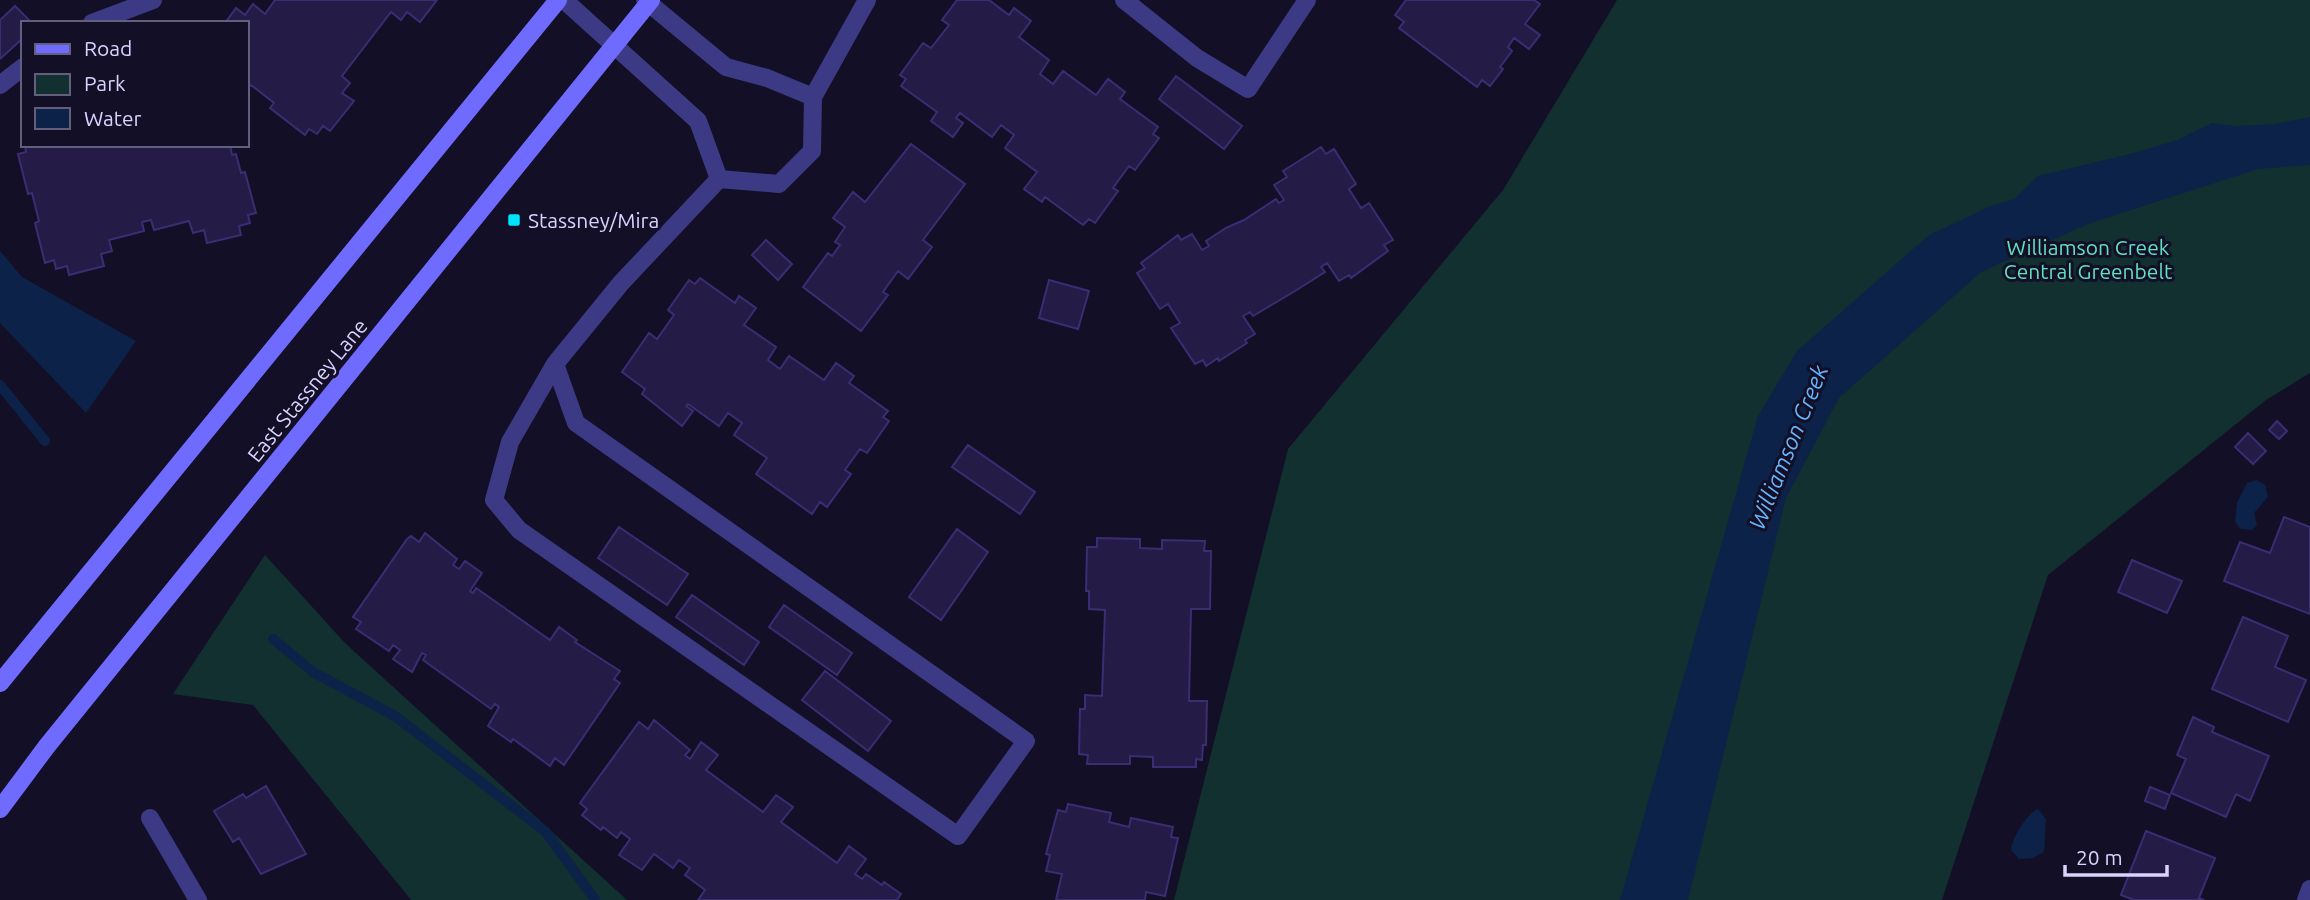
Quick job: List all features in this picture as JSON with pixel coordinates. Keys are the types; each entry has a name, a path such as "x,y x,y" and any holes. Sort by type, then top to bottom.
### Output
{"main road":[{"path":"0,683 558,0"},
{"name":"East Stassney Lane","path":"0,809 47,746 616,47 648,1"}],"street":[{"path":"97,21 153,0"},
{"path":"564,0 698,121 719,180"},
{"path":"719,180 779,184 812,151 813,97 867,0"},
{"path":"1124,0 1197,58 1248,89 1307,0"},
{"path":"648,1 726,67 767,78 813,97"},
{"path":"0,85 21,69"},
{"path":"555,364 576,423 1026,741 958,836 519,530 494,500 510,442 555,364 621,283 719,180"},
{"path":"150,818 198,900"},
{"path":"2306,900 2310,889"}],"green space":[{"name":"Williamson Creek Central Greenbelt","path":"1617,0 2310,0 2310,373 2266,400 2048,575 1942,900 1174,900 1288,449 1503,190"},
{"path":"265,555 345,643 627,900 411,900 253,705 173,694"}],"water":[{"name":"Williamson Creek","path":"2310,117 2310,165 2258,169 2088,224 1981,272 1839,398 1786,498 1688,900 1620,900 1758,416 1797,351 1929,235 1991,206 2014,199 2038,176 2138,152 2177,140 2212,123 2236,126 2275,124"},
{"path":"0,251 22,277 136,341 86,413 0,323"},
{"path":"2257,480 2265,485 2268,497 2254,513 2257,525 2252,530 2240,529 2235,522 2237,503 2247,483"},
{"path":"2038,809 2046,819 2044,852 2033,858 2019,859 2011,850 2014,839 2025,821"}],"building":[{"path":"275,0 437,0 420,22 407,12 401,20 391,12 342,76 350,83 342,93 354,101 330,131 323,126 317,134 309,129 305,135 270,108 274,103 251,85 248,87 248,21 226,21 236,8 245,15 253,4 265,14"},
{"path":"957,0 989,0 1009,15 1014,8 1031,21 1019,37 1049,60 1040,74 1053,84 1063,71 1096,95 1108,79 1125,92 1120,99 1158,127 1153,134 1159,138 1135,170 1129,166 1113,188 1118,191 1095,223 1089,219 1083,225 1045,197 1042,202 1024,189 1037,172 1005,148 1014,135 1001,125 992,137 960,113 956,118 963,123 953,137 931,121 937,112 901,86 906,79 900,75 923,43 931,48 949,25 942,20"},
{"path":"1406,0 1534,0 1540,4 1525,24 1540,35 1529,49 1514,38 1508,47 1512,51 1500,67 1503,69 1490,86 1482,80 1477,87 1399,28 1404,22 1395,15"},
{"path":"15,6 30,21 21,21 21,40 0,59 0,20"},
{"path":"1176,76 1242,126 1224,149 1159,99"},
{"path":"911,144 965,184 923,240 932,247 908,279 898,271 883,292 888,295 861,331 803,287 828,253 832,256 840,245 835,242 845,227 833,218 853,192 865,202"},
{"path":"25,147 230,147 232,155 236,154 241,173 245,172 256,213 248,215 250,223 239,226 241,235 207,243 204,230 193,233 189,221 154,230 151,220 142,222 144,231 109,240 112,251 101,254 104,266 69,275 67,266 56,269 54,260 45,263 35,223 39,221 32,193 28,194 18,154 26,152"},
{"path":"1321,147 1326,154 1334,149 1356,184 1349,189 1361,208 1369,203 1393,240 1384,245 1388,251 1351,278 1349,275 1339,281 1327,263 1321,267 1325,272 1295,291 1253,316 1250,312 1243,316 1255,334 1245,340 1247,343 1219,361 1218,358 1206,366 1203,360 1195,364 1171,328 1180,323 1168,304 1160,309 1137,273 1145,268 1141,263 1178,235 1181,240 1192,234 1202,250 1209,246 1206,241 1226,228 1244,220 1276,199 1279,203 1284,200 1274,185 1287,177 1283,171"},
{"path":"766,240 792,264 778,280 752,255"},
{"path":"700,278 735,303 739,296 756,308 744,325 776,347 768,360 780,369 789,356 824,380 836,363 854,376 849,383 888,411 883,417 889,421 867,453 860,449 845,470 851,474 827,507 820,502 812,514 756,474 767,458 734,435 742,423 728,413 719,426 688,404 686,406 693,411 682,426 642,394 645,389 622,372 649,333 657,339 674,315 668,310 689,280 695,284"},
{"path":"1049,280 1089,291 1078,329 1039,318"},
{"path":"2277,421 2287,431 2279,439 2269,430"},
{"path":"2248,433 2266,451 2253,464 2235,447"},
{"path":"968,445 1035,492 1020,514 952,467"},
{"path":"2284,517 2310,527 2310,614 2224,581 2240,542 2270,553"},
{"path":"619,527 688,574 667,605 598,558"},
{"path":"957,529 988,552 941,620 909,597"},
{"path":"425,533 457,559 453,565 459,569 465,561 482,573 470,591 473,593 476,588 550,640 559,627 577,640 575,642 620,671 614,679 620,683 564,765 555,758 550,766 513,739 511,742 488,726 499,707 495,704 491,709 423,660 426,655 422,653 412,672 393,659 400,650 393,645 389,651 356,629 361,622 353,617 407,539 411,536 419,542"},
{"path":"1097,538 1140,539 1140,548 1162,549 1162,540 1205,541 1204,551 1211,551 1210,609 1191,609 1189,701 1207,701 1206,745 1203,745 1202,760 1196,759 1196,767 1153,767 1153,757 1130,756 1130,764 1087,764 1088,755 1079,754 1080,709 1085,709 1085,695 1102,696 1105,610 1089,609 1089,591 1086,591 1087,547 1097,547"},
{"path":"2132,560 2182,581 2167,613 2118,592"},
{"path":"692,595 759,642 744,665 676,617"},
{"path":"784,605 852,653 837,675 769,627"},
{"path":"2243,617 2288,636 2275,667 2306,680 2288,722 2212,689"},
{"path":"825,671 891,721 868,751 802,700"},
{"path":"2193,717 2214,727 2212,732 2269,756 2250,801 2236,794 2226,817 2171,793 2186,759 2177,755"},
{"path":"654,720 690,750 685,755 690,759 701,742 718,755 706,770 763,812 776,795 793,807 781,822 837,863 849,846 866,859 855,874 862,879 866,874 882,885 884,882 901,894 897,900 698,900 705,890 685,875 690,868 679,860 673,868 654,854 642,870 619,855 630,839 621,832 617,838 603,827 601,830 582,815 587,809 580,803 639,722 648,729"},
{"path":"266,786 306,854 261,874 239,838 233,842 214,811 243,794 246,798"},
{"path":"2150,787 2170,795 2165,809 2145,801"},
{"path":"1068,804 1111,813 1109,822 1129,827 1131,818 1173,827 1171,837 1178,838 1165,896 1146,892 1145,900 1056,900 1062,874 1046,871 1050,855 1046,854 1058,810 1066,812"},
{"path":"2146,831 2215,858 2199,898 2204,900 2134,900 2121,895"}],"waterway":[{"path":"0,385 45,441"},
{"path":"273,639 313,672 395,716 546,832 595,900"}],"place":[{"name":"Stassney/Mira","path":"514,220"}]}
